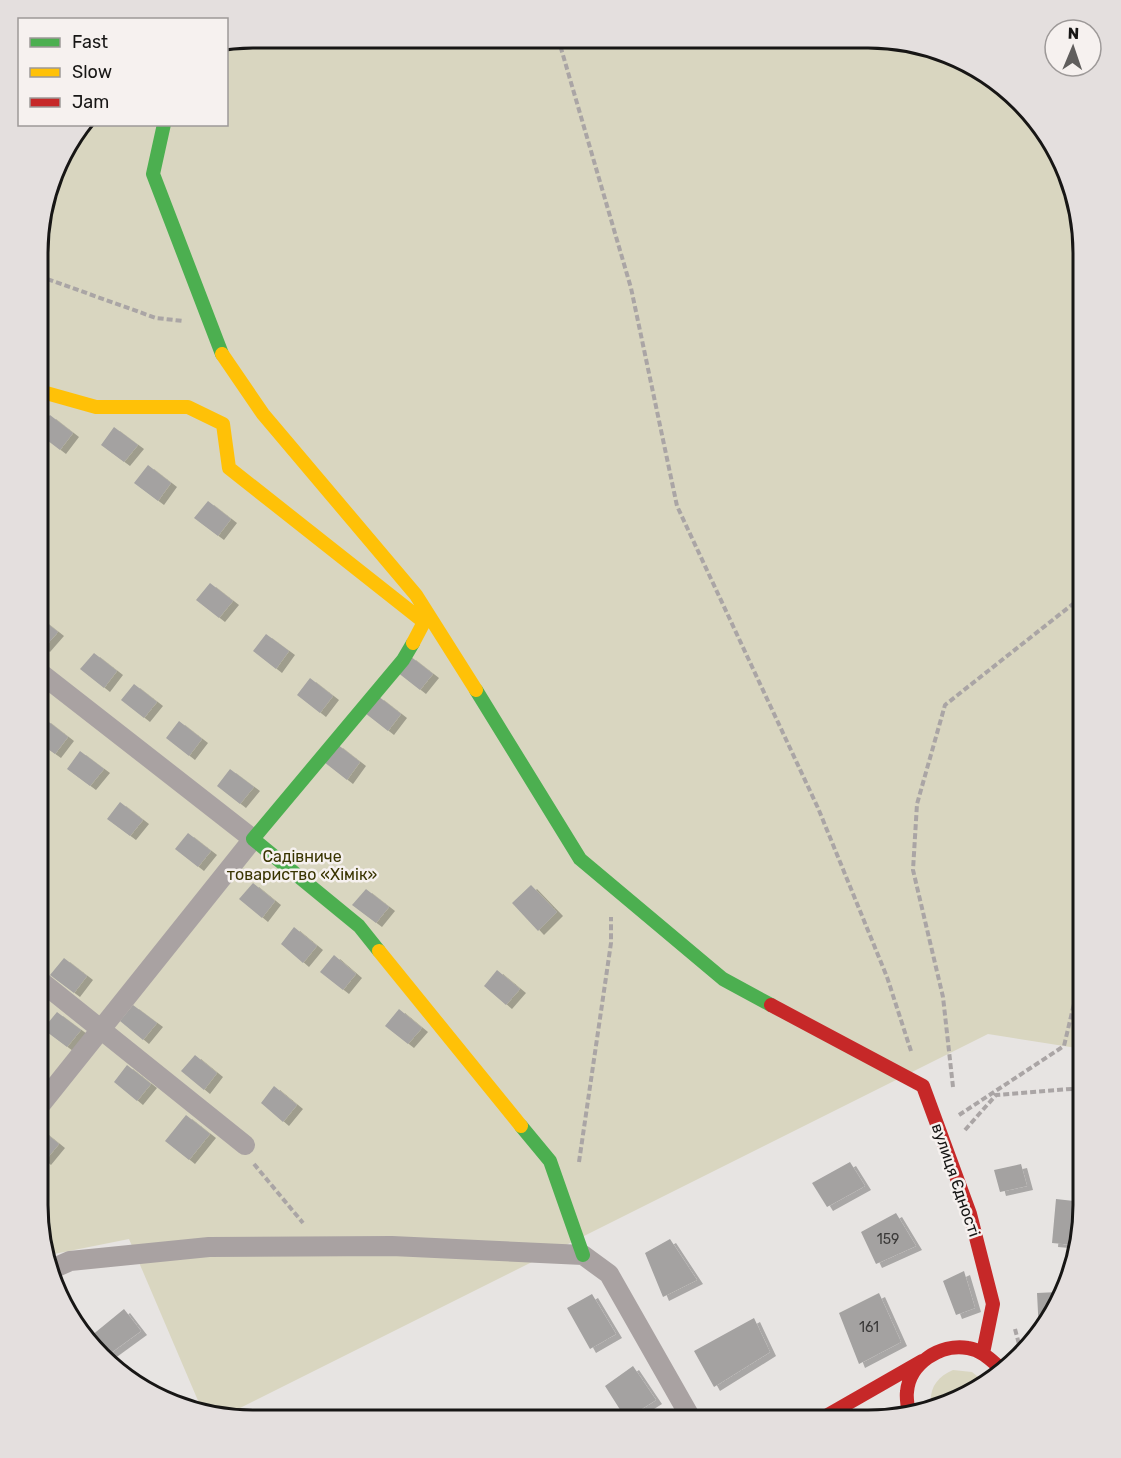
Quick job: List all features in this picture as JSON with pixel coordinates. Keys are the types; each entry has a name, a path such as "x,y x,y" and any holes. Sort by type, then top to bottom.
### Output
{"street":[{"path":"164,126 153,174 224,359 263,414 416,595 580,858 723,979 922,1086"},
{"path":"48,394 96,407 188,407 223,424 229,468 424,622 403,660 253,839 48,1096"},
{"path":"48,679 253,839 359,926 550,1161 583,1255"},
{"path":"48,988 245,1145"},
{"name":"вулиця Єдності","path":"922,1086 970,1214 993,1304 983,1353"},
{"path":"61,1265 209,1247 392,1246 583,1255 609,1274 686,1410"},
{"path":"837,1410 939,1351 958,1347 971,1348 983,1353 996,1364"},
{"path":"908,1406 907,1392 910,1380 923,1361"}],"path":[{"path":"561,48 631,288 677,506 818,808 887,977 922,1086"},
{"path":"48,279 156,318 211,324"},
{"path":"954,1093 943,997 913,870 917,804 945,705 1073,604"},
{"path":"577,1173 611,943 610,883"},
{"path":"953,1110 953,1119 1064,1046 1073,1008"},
{"path":"947,1150 996,1095 1073,1089"},
{"path":"245,1145 246,1152 260,1172 303,1223 318,1246"}],"green space":[{"name":"Садівниче товариство «Хімік»","path":"240,48 868,48 921,55 959,69 982,83 1022,118 1038,139 1052,162 1062,187 1071,226 1073,253 1073,1047 988,1034 238,1409 199,1403 129,1239 54,1254 48,1218 48,253 55,200 75,150 83,139 93,126 228,126 228,50"},
{"path":"953,1370 972,1372 978,1377 959,1389 931,1400 935,1384"}],"building":[{"path":"50,415 73,433 60,450 48,441 48,417"},
{"path":"114,427 138,445 124,462 101,445"},
{"path":"148,465 171,483 158,501 134,483"},
{"path":"208,501 231,519 218,536 194,518"},
{"path":"210,583 233,601 219,618 196,600"},
{"path":"48,624 58,632 48,643"},
{"path":"266,634 289,651 276,669 253,651"},
{"path":"94,653 117,671 104,688 80,669"},
{"path":"410,656 433,674 420,690 397,672"},
{"path":"310,678 333,696 320,713 297,695"},
{"path":"134,684 157,702 144,718 121,700"},
{"path":"378,696 401,714 388,731 365,713"},
{"path":"48,721 68,737 55,754 48,749"},
{"path":"179,721 202,739 189,756 166,738"},
{"path":"337,744 360,762 347,780 324,762"},
{"path":"80,751 104,769 90,786 67,769"},
{"path":"230,769 254,787 240,804 217,786"},
{"path":"120,802 143,820 130,836 107,819"},
{"path":"188,833 211,851 198,867 175,849"},
{"path":"253,883 275,901 262,918 239,899"},
{"path":"531,885 557,912 538,931 512,903"},
{"path":"366,889 389,907 376,923 352,905"},
{"path":"294,927 317,946 303,963 281,944"},
{"path":"334,955 356,974 343,990 320,972"},
{"path":"64,958 87,976 74,993 50,975"},
{"path":"497,970 520,989 506,1005 484,986"},
{"path":"133,1005 157,1023 143,1040 120,1021"},
{"path":"399,1009 422,1028 408,1044 385,1026"},
{"path":"57,1012 81,1030 67,1047 48,1033 48,1023"},
{"path":"195,1055 217,1073 204,1090 181,1071"},
{"path":"127,1065 151,1084 137,1101 114,1082"},
{"path":"274,1086 297,1105 283,1122 261,1103"},
{"path":"186,1115 210,1134 189,1160 165,1141"},
{"path":"48,1135 59,1144 48,1157"},
{"path":"850,1162 865,1186 827,1207 812,1183"},
{"path":"1021,1164 1027,1186 1000,1192 994,1170"},
{"path":"1056,1199 1073,1201 1069,1245 1052,1243"},
{"path":"896,1213 916,1246 876,1264 861,1232"},
{"path":"670,1239 697,1280 663,1297 645,1253"},
{"path":"964,1271 975,1308 956,1315 943,1281"},
{"path":"1054,1292 1038,1318 1037,1293"},
{"path":"879,1293 901,1342 859,1364 839,1313"},
{"path":"592,1294 616,1334 590,1349 567,1308"},
{"path":"124,1309 141,1331 111,1352 94,1334"},
{"path":"754,1318 770,1352 714,1387 694,1351"},
{"path":"633,1366 656,1400 640,1410 620,1410 605,1386"}],"traffic: fast":[{"path":"164,126 153,174 222,354"},
{"path":"379,951 359,926 253,839 403,660 413,643"},
{"path":"476,690 580,859 723,979 771,1005"},
{"path":"521,1126 550,1161 583,1255"}],"traffic: slow":[{"path":"222,354 263,414 416,595 476,690"},
{"path":"48,394 96,407 188,407 223,424 229,468 424,622 413,643"},
{"path":"379,951 521,1126"}],"traffic: jam":[{"path":"771,1005 923,1086 970,1214 993,1304 983,1353"},
{"path":"908,1406 907,1392 913,1373 920,1364 937,1352 957,1347 973,1349 996,1364"},
{"path":"836,1410 922,1361"}]}
